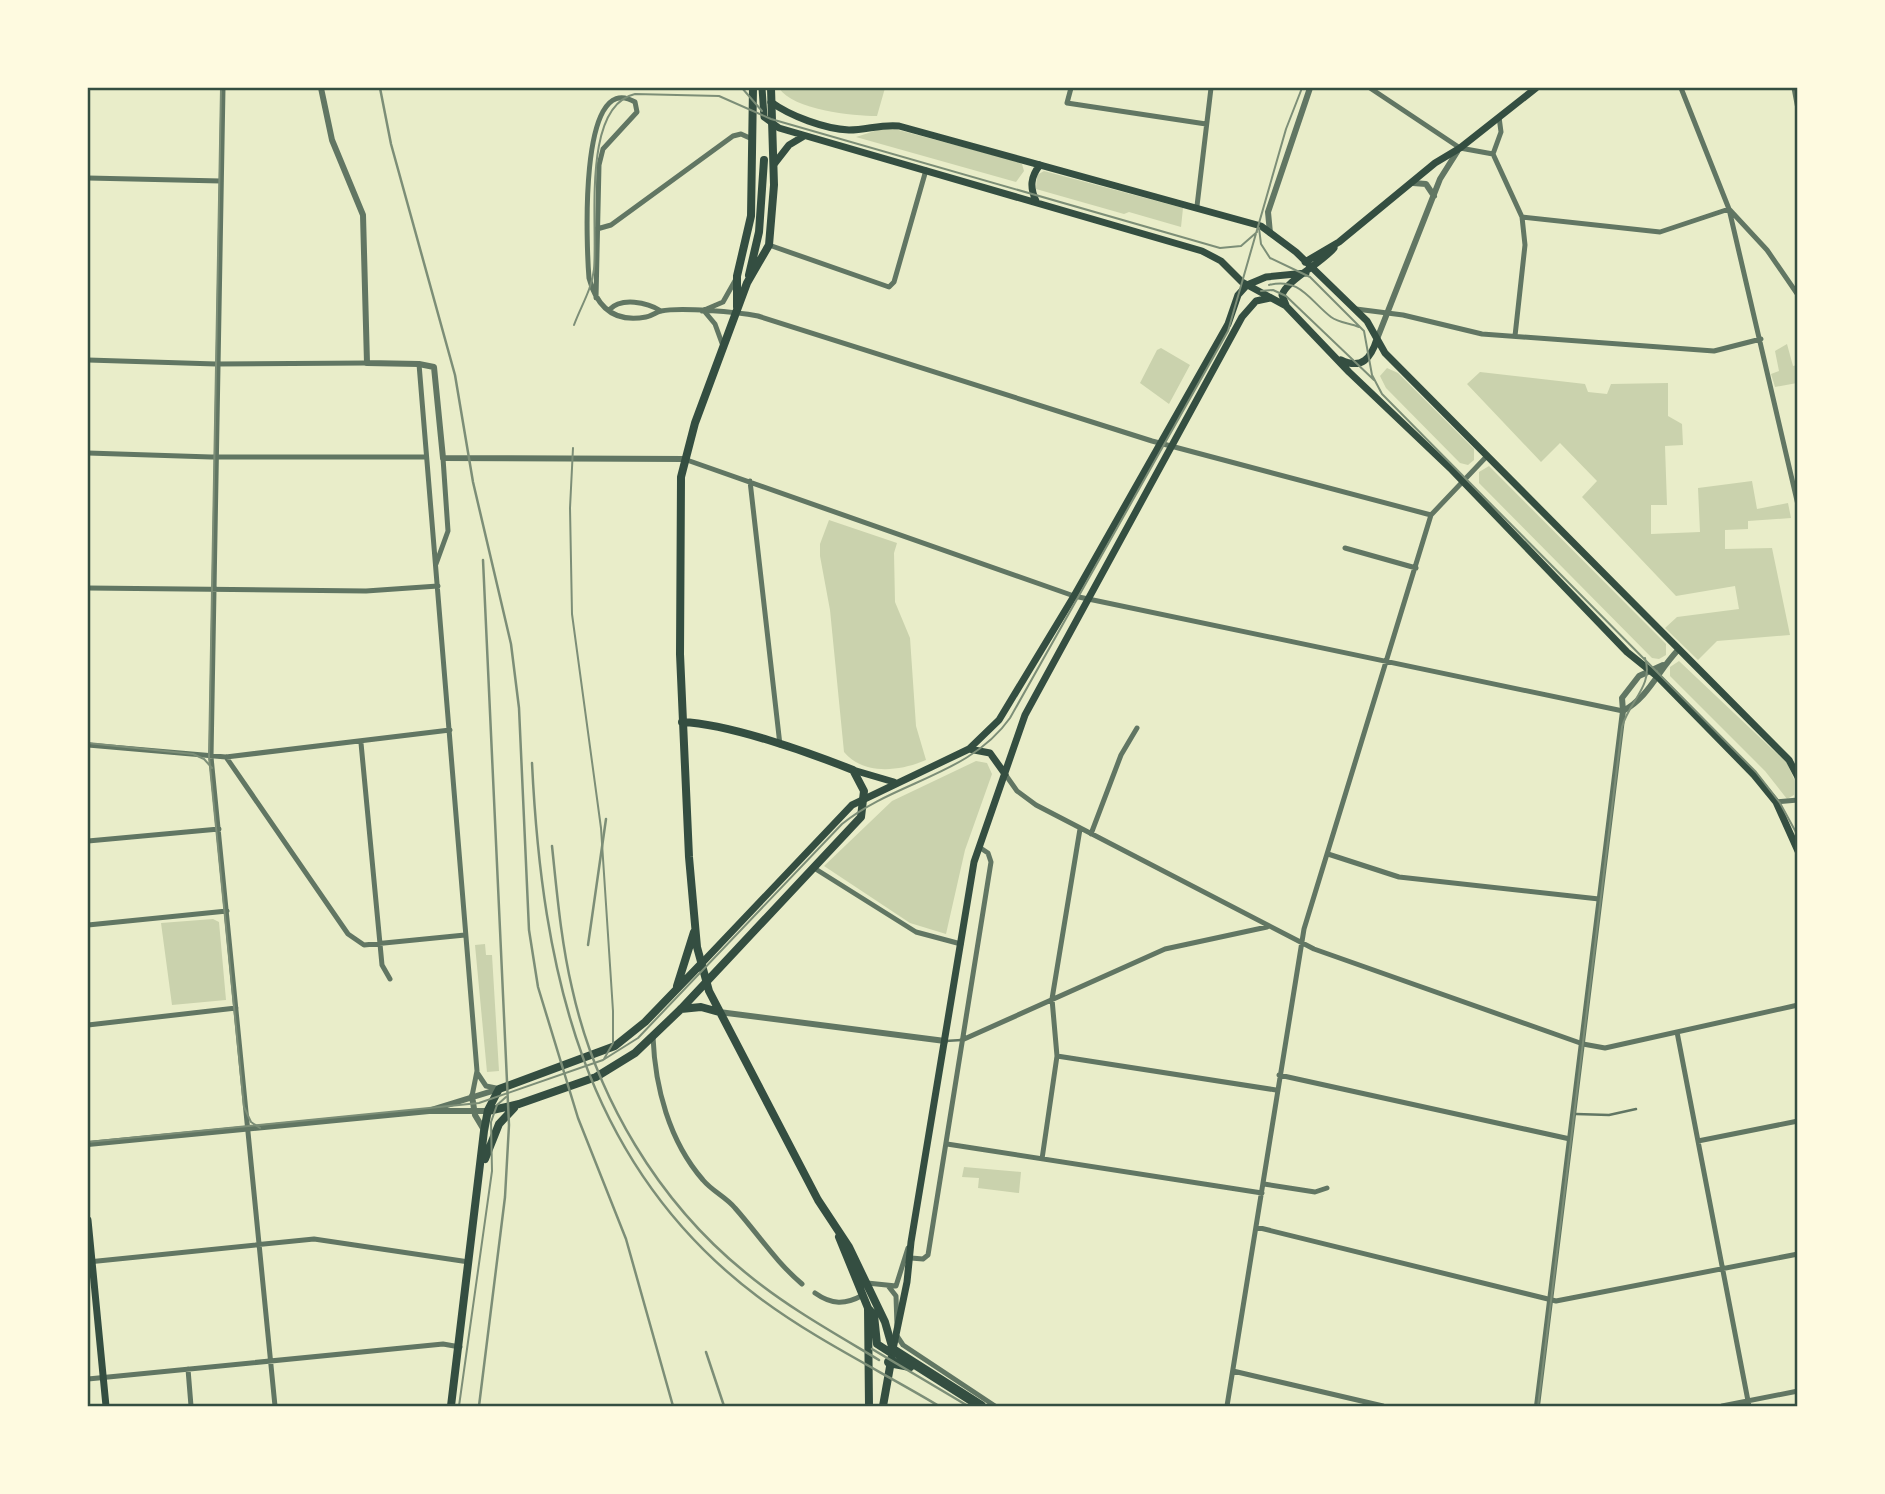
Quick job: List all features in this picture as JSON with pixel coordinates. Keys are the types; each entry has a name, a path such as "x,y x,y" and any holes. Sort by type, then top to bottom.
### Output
{"highway":[{"path":"893,1347 981,1406"}],"main road":[{"path":"737,312 737,276 751,216 753,88"},
{"path":"762,88 762,111 772,125 1036,201 1212,256 1247,285 1286,306 1462,481 1627,652 1658,677 1754,775 1776,802 1797,851"},
{"path":"747,283 769,245 775,163 771,88"},
{"path":"1286,306 1283,291 1339,242 1435,163 1460,148 1536,88"},
{"path":"771,102 788,112 847,130 882,124 899,126 1247,220 1270,233 1305,262 1309,271 1371,324 1385,353 1789,760 1797,777"},
{"path":"775,163 789,145 804,136"},
{"path":"764,160 759,232 747,283 684,459 679,511 682,722 695,929 701,964 719,1012 869,1288 893,1347"},
{"path":"1036,201 1031,186 1040,165"},
{"path":"1305,262 1339,242"},
{"path":"451,1406 484,1131 488,1111 499,1089 615,1046 640,1027 669,998 837,818 865,797 969,749 999,720 1074,596 1161,443 1228,324 1240,293 1247,285 1266,277 1309,271"},
{"path":"883,1406 911,1258 911,1242 979,847 1025,715 1245,312 1258,300 1273,298"},
{"path":"1338,358 1353,364 1362,363 1370,356 1377,339"},
{"path":"682,722 701,723 780,745 880,780 898,782"},
{"path":"969,749 990,753 1005,774"},
{"path":"488,1111 505,1111 616,1066 653,1037 856,824 863,812 865,797 860,780 853,770"},
{"path":"669,998 680,979 695,929"},
{"path":"681,1009 701,1007 719,1012"},
{"path":"481,1168 505,1111"},
{"path":"88,1220 106,1406"},
{"path":"869,1288 869,1406"},
{"path":"868,1308 874,1315 877,1343 882,1350 893,1347"},
{"path":"869,1379 893,1347"}],"street":[{"path":"223,88 211,757 275,1406"},
{"path":"321,88 332,140 363,215 367,363"},
{"path":"1071,88 1067,103 1206,124"},
{"path":"1197,206 1211,88"},
{"path":"1270,233 1268,212 1310,88"},
{"path":"1370,88 1460,148 1493,154"},
{"path":"1681,88 1729,209 1797,505"},
{"path":"1794,88 1797,108"},
{"path":"596,298 600,156 608,143 636,115 636,104 630,99 617,100 606,108 596,124 591,141 587,265 596,298 603,309 618,317 644,317 661,311"},
{"path":"1499,117 1501,132 1493,154 1521,218 1525,245 1515,336"},
{"path":"597,229 611,225 733,136 741,134 753,141"},
{"path":"1377,339 1443,172 1460,148"},
{"path":"769,245 889,287 894,282 926,170"},
{"path":"88,178 221,181"},
{"path":"1413,183 1426,184 1434,196"},
{"path":"1521,218 1660,232 1729,209"},
{"path":"1729,209 1767,250 1797,295"},
{"path":"702,312 723,302 737,276"},
{"path":"609,310 621,303 641,303 661,311 737,312 1171,446 1431,515"},
{"path":"1352,308 1482,334 1714,351 1761,340"},
{"path":"702,312 715,324 724,347"},
{"path":"88,360 432,366 436,370 448,531 436,565"},
{"path":"419,364 477,1070 472,1096 474,1112 484,1131"},
{"path":"88,453 216,457 426,457"},
{"path":"1227,1406 1301,944 1431,515 1487,456"},
{"path":"443,458 684,459 1074,596 1623,711 1644,695 1658,677 1663,665 1679,649"},
{"path":"750,481 780,745"},
{"path":"1345,548 1416,568"},
{"path":"88,588 366,591 438,586"},
{"path":"1537,1406 1623,711 1621,702 1624,693 1649,670 1663,665"},
{"path":"1091,834 1121,755 1137,728"},
{"path":"88,744 226,757 361,743 450,730"},
{"path":"361,743 382,965 390,979"},
{"path":"226,757 348,934 365,945 381,941 465,935"},
{"path":"1005,774 1029,802 1301,944 1582,1044 1605,1048 1797,1005"},
{"path":"1776,802 1797,800"},
{"path":"88,841 219,829"},
{"path":"1042,1159 1057,1056 1052,999 1080,829"},
{"path":"911,1258 923,1259 928,1255 947,1144 991,862 988,853 979,847"},
{"path":"1328,854 1399,877 1599,899"},
{"path":"814,868 916,932 961,944"},
{"path":"88,925 227,911"},
{"path":"962,1040 1165,949 1267,928"},
{"path":"88,1025 236,1009"},
{"path":"719,1012 945,1041"},
{"path":"1677,1032 1749,1404"},
{"path":"653,1037 657,1083 681,1150 704,1181 734,1207 777,1262 802,1284"},
{"path":"1057,1056 1276,1090"},
{"path":"477,1070 486,1086 499,1089"},
{"path":"1279,1075 1570,1139"},
{"path":"429,1111 499,1089"},
{"path":"88,1144 429,1111 488,1111"},
{"path":"1698,1141 1797,1121"},
{"path":"947,1144 1262,1194"},
{"path":"1264,1184 1315,1192 1327,1188"},
{"path":"1256,1227 1561,1301 1797,1254"},
{"path":"90,1262 314,1239 469,1262"},
{"path":"815,1293 837,1303 848,1303 869,1288 897,1286 911,1242"},
{"path":"889,1287 896,1296 893,1347 903,1345 995,1406"},
{"path":"88,1380 443,1344 460,1347"},
{"path":"188,1369 191,1406"},
{"path":"1233,1371 1383,1406"},
{"path":"1723,1406 1749,1404 1797,1391"}],"lane":[{"path":"945,1041 962,1040"},
{"path":"1573,1114 1609,1115 1636,1109"}],"green space":[{"path":"779,88 885,88 877,116 810,107 786,96"},
{"path":"887,127 1012,160 1022,164 1024,171 1016,182 856,137"},
{"path":"1044,171 1183,208 1181,227 1036,189 1037,175"},
{"path":"1787,344 1793,366 1797,365 1797,383 1775,387 1771,374 1779,371 1775,351"},
{"path":"1161,348 1190,365 1169,404 1140,383 1157,350"},
{"path":"1387,368 1398,373 1474,449 1474,460 1468,465 1460,463 1386,388 1380,376"},
{"path":"1480,372 1585,384 1588,392 1607,394 1611,384 1668,383 1668,416 1682,424 1683,445 1665,446 1667,505 1651,505 1651,534 1700,532 1698,488 1752,481 1757,509 1788,503 1791,518 1748,521 1748,529 1725,530 1725,549 1772,548 1790,635 1717,641 1698,660 1665,628 1677,617 1739,609 1735,586 1676,596 1582,497 1597,481 1560,443 1541,462 1467,384"},
{"path":"1489,466 1666,644 1666,655 1659,659 1652,658 1479,483 1479,472"},
{"path":"829,520 897,543 894,553 895,602 910,638 916,726 926,760 916,764 894,769 872,768 852,760 844,752 830,610 820,556 820,544"},
{"path":"1679,661 1787,763 1794,779 1794,795 1787,799 1765,771 1670,676 1670,667"},
{"path":"976,761 987,763 992,774 965,850 946,934 910,923 824,866 892,801"},
{"path":"213,919 219,922 226,1000 172,1005 161,923"},
{"path":"485,944 486,955 492,955 499,1071 487,1072 475,945"},
{"path":"964,1167 1021,1172 1019,1193 978,1188 979,1178 962,1177"}],"tram line":[{"path":"221,88 209,757 244,1107 251,1122 260,1128"},
{"path":"742,88 762,111"},
{"path":"88,1142 479,1103 603,1060 638,1038 842,824 885,797 974,753 993,737 1010,718 1228,331 1286,129 1302,88"},
{"path":"574,325 589,290 594,269 594,198 599,144 606,120 618,103 635,94 719,96 771,119 1220,248 1241,246 1257,232"},
{"path":"1259,228 1261,244 1270,258 1310,277 1364,331 1372,375 1382,394 1756,772 1780,803 1798,836"},
{"path":"1269,285 1280,283 1297,287 1337,321 1359,327"},
{"path":"1261,291 1273,290 1286,296 1374,380"},
{"path":"573,448 570,508 572,614 601,828 613,1011 613,1043 604,1059"},
{"path":"1538,1406 1622,727 1644,685 1647,668 1645,658"},
{"path":"88,743 193,754 204,759 212,768"},
{"path":"459,1406 492,1171 491,1122 497,1105 506,1097"}],"railway":[{"path":"380,88 391,144 455,375 473,482 511,644 519,708 529,930 538,987 578,1118 626,1239 673,1406"},
{"path":"479,1406 505,1197 509,1125 483,560"},
{"path":"532,763 537,840 547,915 562,988 583,1058 612,1124 650,1186 698,1244 757,1296 824,1340 939,1406"},
{"path":"588,945 606,819"},
{"path":"552,846 565,953 583,1029 614,1107 635,1145 685,1214 714,1245 746,1273 794,1308 879,1360"},
{"path":"872,1349 968,1406"},
{"path":"706,1352 724,1406"}]}
